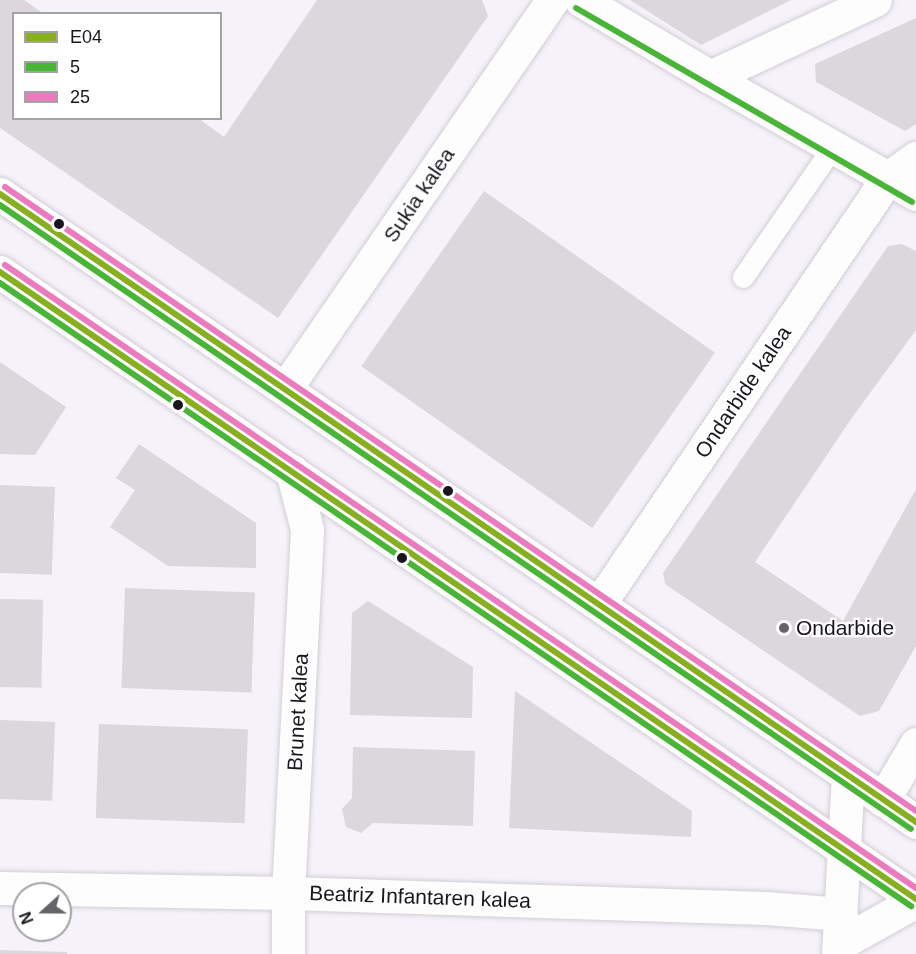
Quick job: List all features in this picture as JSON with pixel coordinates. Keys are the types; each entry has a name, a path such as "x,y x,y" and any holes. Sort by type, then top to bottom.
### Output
{"street":[{"name":"Sukia kalea","path":"285,389 552,0"},
{"path":"710,77 875,0"},
{"path":"594,3 710,77 916,195"},
{"name":"Ondarbide kalea","path":"599,604 887,179 916,158"},
{"path":"0,194 916,822"},
{"path":"0,272 292,471 843,849 916,900 839,937 843,849 848,775"},
{"name":"Brunet kalea","path":"288,954 288,893 307,529 292,471"},
{"path":"883,800 916,744"},
{"name":"Beatriz Infantaren kalea","path":"0,888 288,893 766,908 839,937"}],"lane":[{"path":"743,277 832,148"}],"building":[{"path":"0,0 24,0 41,12 12,12 12,120 201,120 224,137 317,0 482,0 488,16 278,318 0,128"},
{"path":"630,0 791,0 701,45"},
{"path":"916,18 916,124 905,131 816,82 815,64"},
{"path":"484,191 715,353 592,528 361,366"},
{"path":"902,244 916,251 916,330 851,419 755,562 843,621 916,489 916,646 879,711 860,716 665,584 663,573 888,246"},
{"path":"0,362 66,407 35,455 0,454"},
{"path":"139,444 256,523 256,568 168,566 110,527 135,490 116,478"},
{"path":"0,485 55,487 52,575 0,573"},
{"path":"125,588 255,593 251,692 122,688"},
{"path":"0,599 43,600 41,688 0,687"},
{"path":"368,601 473,667 472,718 350,715 352,613"},
{"path":"515,691 692,811 691,837 509,828"},
{"path":"0,720 55,722 52,801 0,799"},
{"path":"99,724 248,729 245,823 96,818"},
{"path":"353,747 475,751 473,826 373,823 361,833 346,827 342,809 352,798"},
{"path":"0,950 67,952 67,954 0,954"}],"transit line":[{"name":"5","path":"576,8 912,202"},
{"name":"25","path":"5,187 916,811"},
{"name":"E04","path":"0,194 916,822"},
{"name":"5","path":"0,205 911,829"},
{"name":"25","path":"5,265 916,888"},
{"name":"E04","path":"0,272 916,899"},
{"name":"5","path":"0,283 911,906"}],"place":[{"name":"Ondarbide","path":"784,628"}]}
